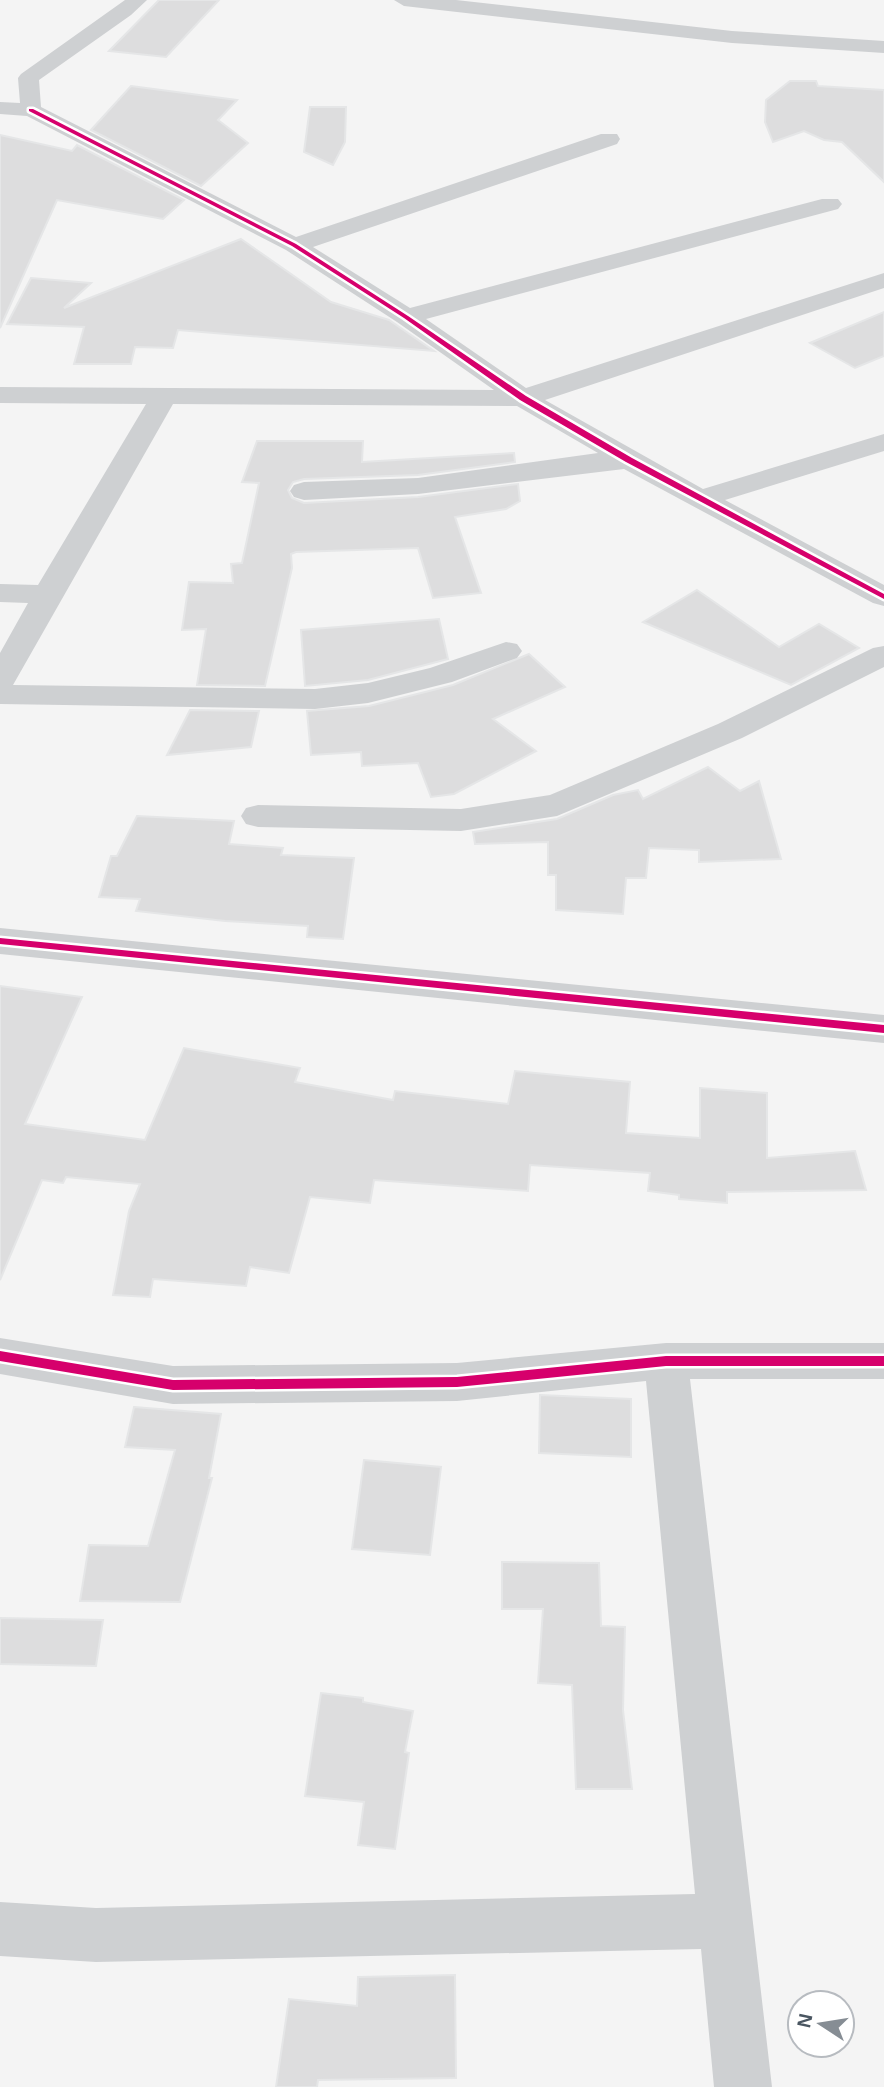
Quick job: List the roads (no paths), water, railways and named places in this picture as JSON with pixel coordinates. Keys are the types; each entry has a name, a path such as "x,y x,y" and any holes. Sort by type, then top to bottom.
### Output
{"street":[{"path":"31,110 28,78 55,55 92,34 137,0"},
{"path":"404,0 732,37 884,47"},
{"path":"0,108 31,110 294,245 406,317 523,398 699,499 884,597"},
{"path":"294,245 609,139"},
{"path":"406,317 830,204"},
{"path":"0,395 523,398 884,280"},
{"path":"0,681 163,398"},
{"path":"699,499 884,442"},
{"path":"304,491 418,486 595,462 629,460"},
{"path":"0,593 48,594"},
{"path":"0,694 315,699 368,693 442,675 506,651"},
{"path":"258,816 461,820 557,805 730,731 884,656"},
{"path":"0,941 884,1029"},
{"path":"0,1356 173,1385 457,1381 666,1360 884,1361"},
{"path":"666,1360 743,2087"},
{"path":"0,1929 96,1935 725,1922"}]}
